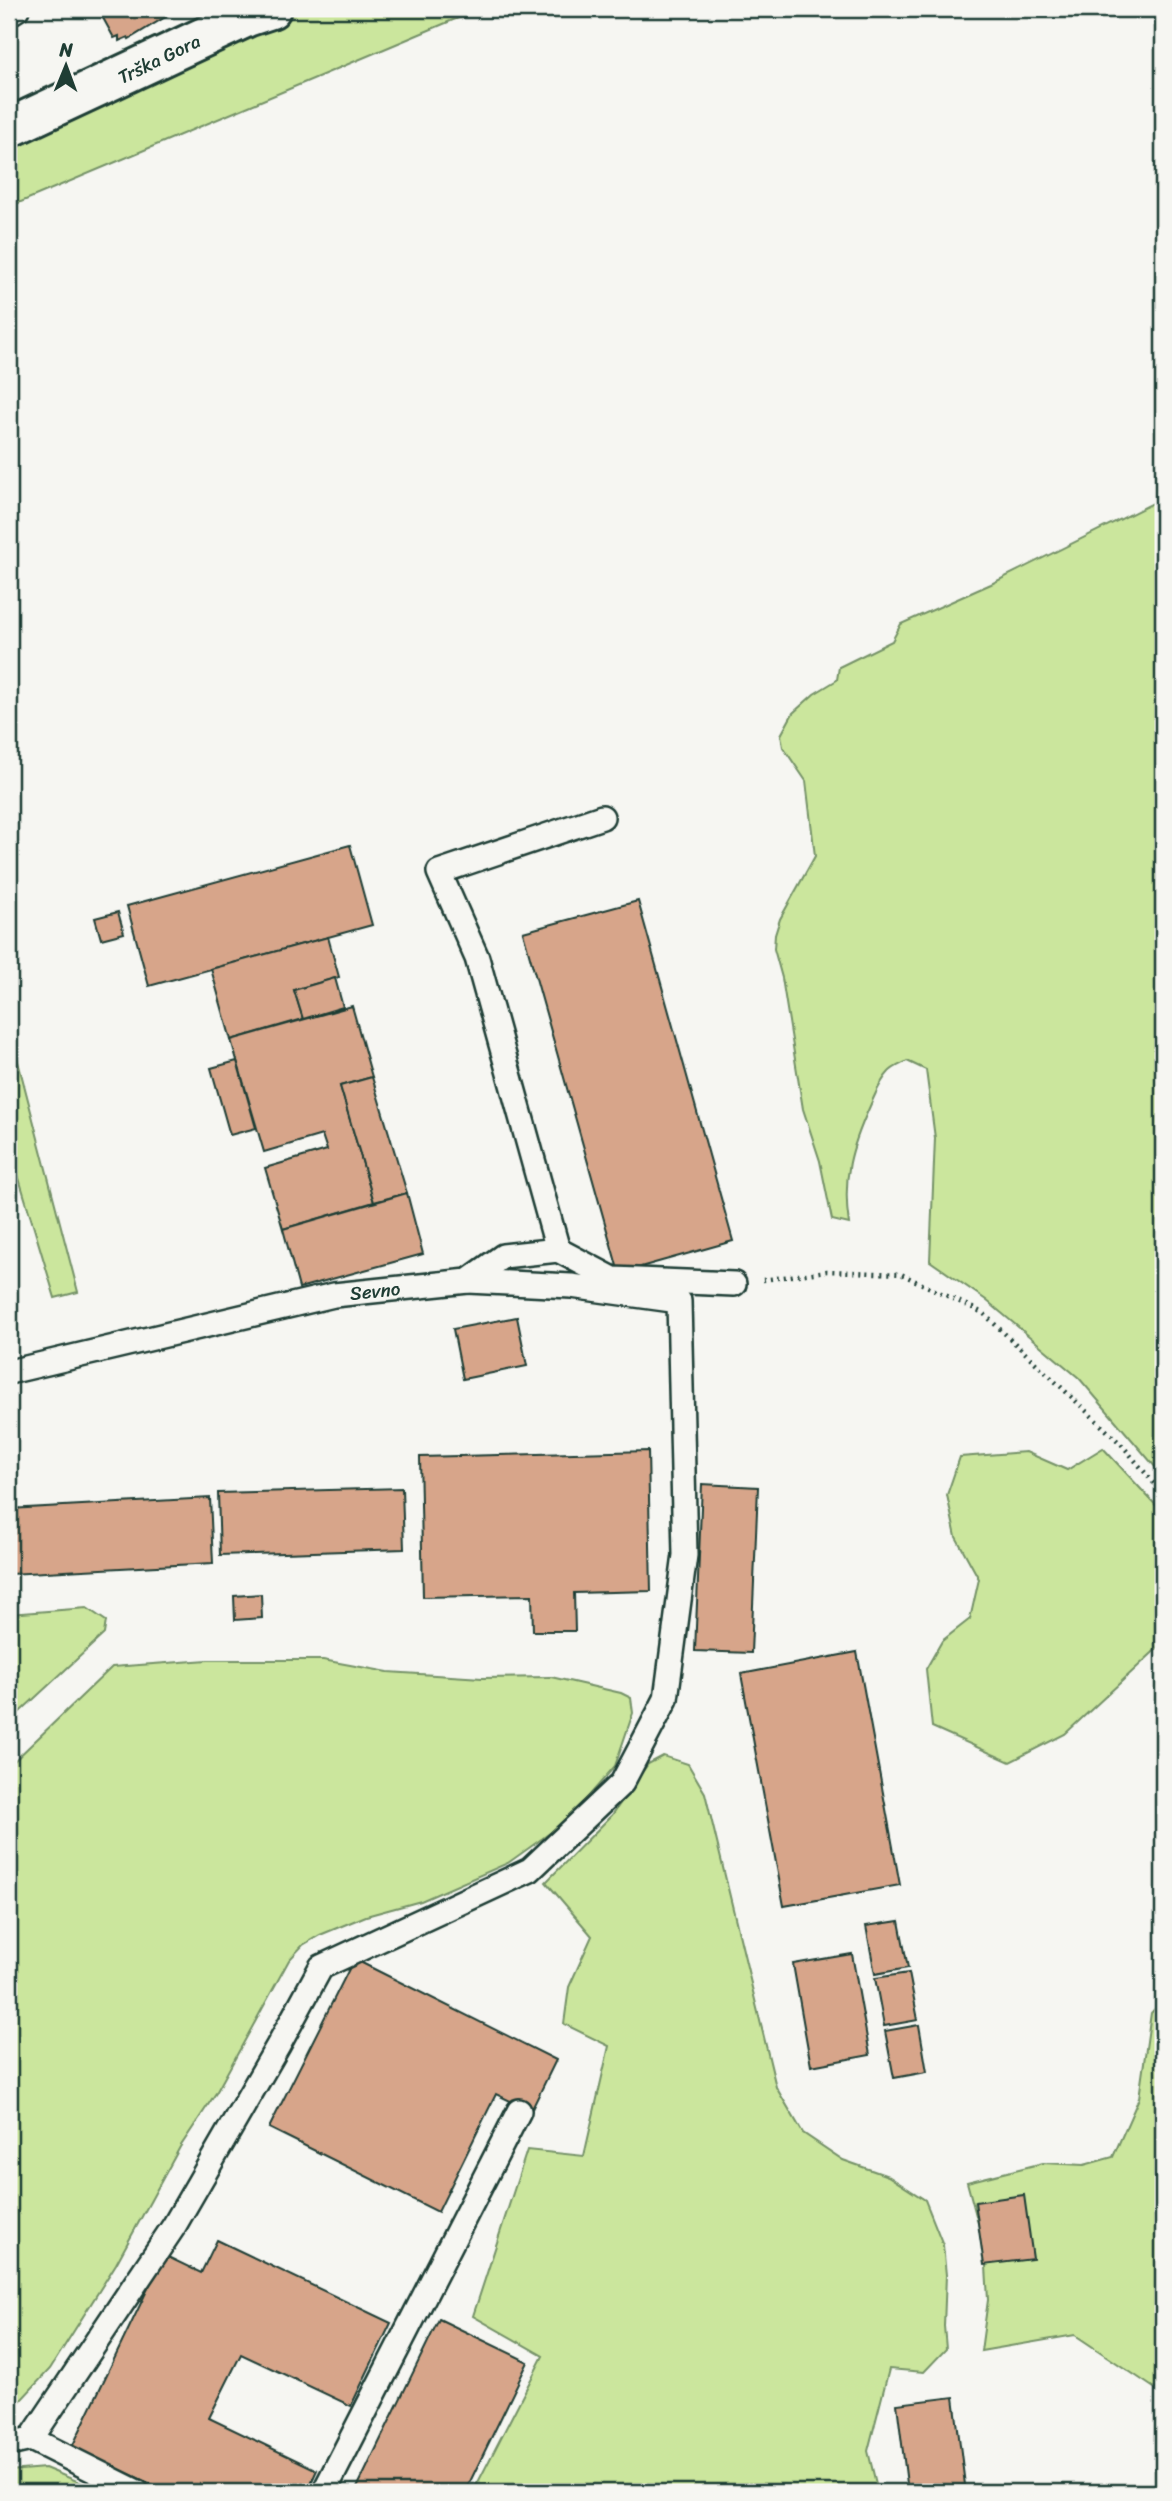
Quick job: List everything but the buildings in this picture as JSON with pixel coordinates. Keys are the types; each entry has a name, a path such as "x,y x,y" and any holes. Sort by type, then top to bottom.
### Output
{"street":[{"name":"Trška Gora","path":"9,128 247,17 271,9"}],"lane":[{"path":"9,14 17,9"},
{"path":"602,817 439,872 477,958 558,1250 613,1279 734,1284"},
{"name":"Sevno","path":"9,1372 334,1295 468,1281 503,1256 558,1250"},
{"path":"31,2439 174,2226 321,1967 530,1870 622,1783 666,1699 685,1555 680,1301 571,1286 468,1281"},
{"path":"324,2492 519,2111"},
{"path":"9,2444 31,2439 137,2492"}],"path":[{"path":"734,1284 827,1271 901,1274 983,1312 1122,1445 1163,1494"}],"green space":[{"path":"291,9 484,9 9,207 9,138"},
{"path":"1163,498 1163,1476 1079,1378 986,1300 930,1261 935,1138 926,1070 907,1061 889,1072 883,1080 863,1121 853,1150 847,1192 849,1224 832,1220 820,1161 803,1109 782,978 774,949 780,919 815,856 806,781 783,747 781,735 793,713 814,694 837,680 839,667 892,641 901,624 991,584"},
{"path":"9,1027 78,1292 55,1298 9,1145"},
{"path":"1103,1448 1163,1513 1163,1643 1065,1734 1010,1762 932,1727 926,1669 942,1641 970,1619 979,1579 956,1537 947,1495 960,1457 1026,1452 1067,1470"},
{"path":"87,1608 106,1621 104,1634 9,1722 9,1614"},
{"path":"208,1660 323,1660 388,1672 482,1678 551,1677 621,1693 631,1698 633,1713 615,1766 568,1820 508,1863 421,1901 366,1916 320,1935 303,1945 289,1960 216,2093 180,2147 116,2264 50,2369 9,2413 9,1766 112,1667"},
{"path":"663,1756 688,1764 705,1793 776,2087 803,2133 843,2160 888,2176 925,2200 943,2245 946,2275 946,2349 924,2372 889,2369 868,2451 878,2492 473,2492 543,2356 473,2316 527,2150 584,2156 609,2046 564,2024 569,1987 592,1936 546,1882 612,1815 648,1764"},
{"path":"1163,2000 1163,2394 1075,2335 981,2351 988,2300 985,2249 967,2182 1043,2163 1084,2165 1113,2157 1139,2098 1151,2013"},
{"path":"45,2468 94,2488 92,2492 9,2492 9,2471"}]}
